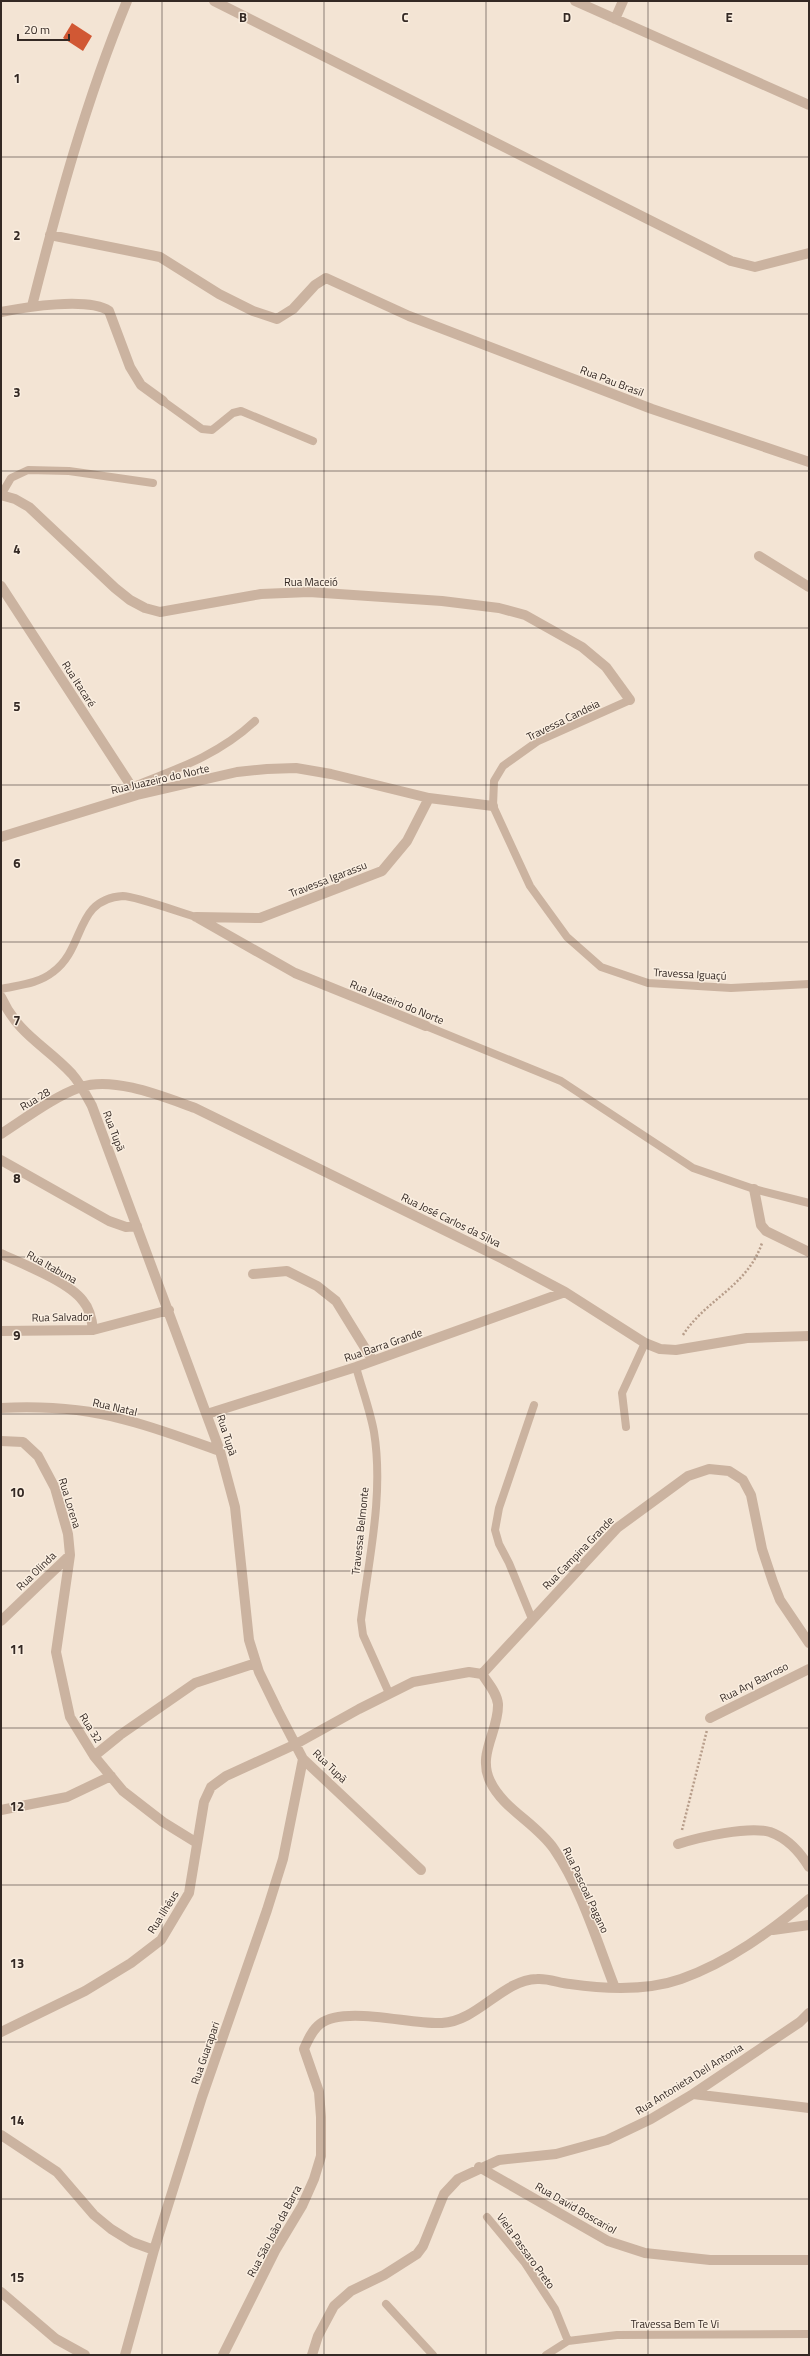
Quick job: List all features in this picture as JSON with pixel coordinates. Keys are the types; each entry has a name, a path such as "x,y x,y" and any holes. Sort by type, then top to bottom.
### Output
{"street":[{"path":"32,306 64,179 116,28 128,1"},
{"path":"214,1 731,261 755,267 809,253"},
{"path":"575,1 809,105"},
{"path":"615,19 622,1"},
{"name":"Rua Pau Brasil","path":"50,235 160,257 220,294 253,311 276,319 293,309 315,285 326,278 409,316 652,409 809,462"},
{"path":"1,312 32,306 91,304 103,307 110,311 130,367 141,385 163,401"},
{"name":"Rua Maceió","path":"1,495 15,499 29,506 115,588 130,600 144,608 160,612 182,610 224,600 261,594 309,592 442,601 499,608 525,615 582,647 606,668 630,700"},
{"path":"759,556 809,587"},
{"name":"Rua Itacaré","path":"1,586 134,791"},
{"name":"Rua Juazeiro do Norte","path":"1,838 134,791 237,772 296,768 331,774 429,798 492,806"},
{"name":"Travessa Igarassu","path":"196,917 260,918 382,871 407,841 429,798"},
{"name":"Rua Juazeiro do Norte","path":"196,917 295,973 426,1026"},
{"name":"Rua Tupã","path":"1,997 18,1026 72,1074 82,1087 92,1106 170,1310 220,1451 235,1507 244,1607 249,1640 256,1663 278,1711 303,1759 421,1870"},
{"name":"Rua José Carlos da Silva","path":"82,1087 102,1084 116,1085 157,1095 195,1108 566,1292 645,1343 660,1349 676,1350 747,1338 809,1336"},
{"name":"Rua 28","path":"1,1134 63,1096 82,1087"},
{"path":"1,1160 109,1221 126,1226 137,1226"},
{"path":"754,1189 761,1225 766,1232 809,1252"},
{"name":"Rua Itabuna","path":"1,1254 38,1271 70,1289 83,1300 91,1315 93,1330"},
{"path":"252,1274 287,1271 318,1286 336,1301 373,1361"},
{"name":"Rua Barra Grande","path":"207,1414 356,1368 566,1292"},
{"name":"Rua Salvador","path":"1,1330 93,1330 170,1310"},
{"name":"Rua Natal","path":"1,1408 35,1406 76,1410 122,1418 220,1451"},
{"name":"Rua Lorena","path":"1,1441 23,1442 38,1456 55,1488 68,1534 70,1555"},
{"name":"Rua Campina Grande","path":"482,1674 617,1528 688,1476 709,1469 729,1471 743,1480 751,1495 762,1549 780,1600 809,1643"},
{"name":"Rua Olinda","path":"1,1621 70,1555"},
{"name":"Rua 32","path":"70,1555 56,1652 70,1717 94,1756 123,1791 162,1822 197,1843"},
{"path":"94,1756 120,1735 195,1683 256,1663"},
{"name":"Rua Ary Barroso","path":"710,1718 809,1669"},
{"path":"296,1744 389,1693 413,1682 469,1672 482,1674"},
{"name":"Rua Pascoal Pagano","path":"482,1674 492,1688 498,1703 485,1758 485,1770 490,1782 501,1797 538,1830 554,1848 580,1900 615,1988"},
{"name":"Rua Ilhéus","path":"1,2032 85,1991 131,1963 161,1940 189,1893 204,1802 211,1787 226,1776 296,1744"},
{"name":"Rua Guarapari","path":"124,2355 154,2250 202,2097 267,1910 282,1859 303,1759"},
{"path":"1,1810 67,1797 111,1776"},
{"path":"678,1844 729,1833 758,1830 771,1833 789,1843 809,1867"},
{"name":"Rua São João da Barra","path":"223,2355 275,2251 302,2206 314,2180 321,2156 322,2117 319,2092 304,2049 312,2032 319,2024 329,2018 354,2015 444,2023 470,2014 527,1980 539,1978 569,1984 615,1988 681,1979 719,1962 773,1930 809,1899"},
{"name":"Rua São João da Barra","path":"773,1930 809,1925"},
{"name":"Rua Antonieta Dell Antonia","path":"312,2355 318,2336 334,2306 351,2291 384,2275 417,2254 423,2246 444,2194 458,2179 479,2167 499,2160 556,2154 607,2140 652,2119 693,2094 800,2022 809,2013"},
{"path":"693,2094 809,2108"},
{"path":"1,2134 58,2172 94,2215 110,2229 132,2242 154,2250"},
{"name":"Rua David Boscariol","path":"479,2167 608,2242 645,2253 710,2260 809,2260"},
{"path":"1,2292 56,2339 84,2355"}],"lane":[{"path":"163,401 202,429 212,430 233,413 241,411 313,441"},
{"path":"1,495 11,478 28,470 69,471 153,483"},
{"name":"Travessa Candeia","path":"492,806 494,780 503,766 538,741 630,700"},
{"path":"134,791 230,743 255,721"},
{"name":"Travessa Iguaçú","path":"492,806 530,886 567,937 600,967 648,983 731,988 809,984"},
{"name":"Rua Juazeiro do Norte","path":"1,989 38,981 54,972 71,953 89,911 110,898 125,896 196,917"},
{"name":"Rua Juazeiro do Norte","path":"426,1026 561,1081 693,1168 754,1189 809,1203"},
{"path":"626,1427 622,1393 645,1343"},
{"name":"Travessa Belmonte","path":"356,1368 374,1432 377,1469 375,1509 361,1620 362,1635 389,1693"},
{"path":"532,1619 510,1563 499,1544 495,1530 499,1508 534,1406"},
{"name":"Viela Passaro Preto","path":"487,2217 525,2264 555,2309 568,2342"},
{"path":"386,2304 433,2355"},
{"name":"Travessa Bem Te Vi","path":"546,2355 568,2342 617,2336 809,2334"}],"path":[{"path":"676,1350 684,1334 694,1321 728,1292 748,1271 757,1259 766,1232"},
{"path":"678,1844 710,1718"}],"building":[{"path":"72,23 92,36 83,51 63,38"}]}
